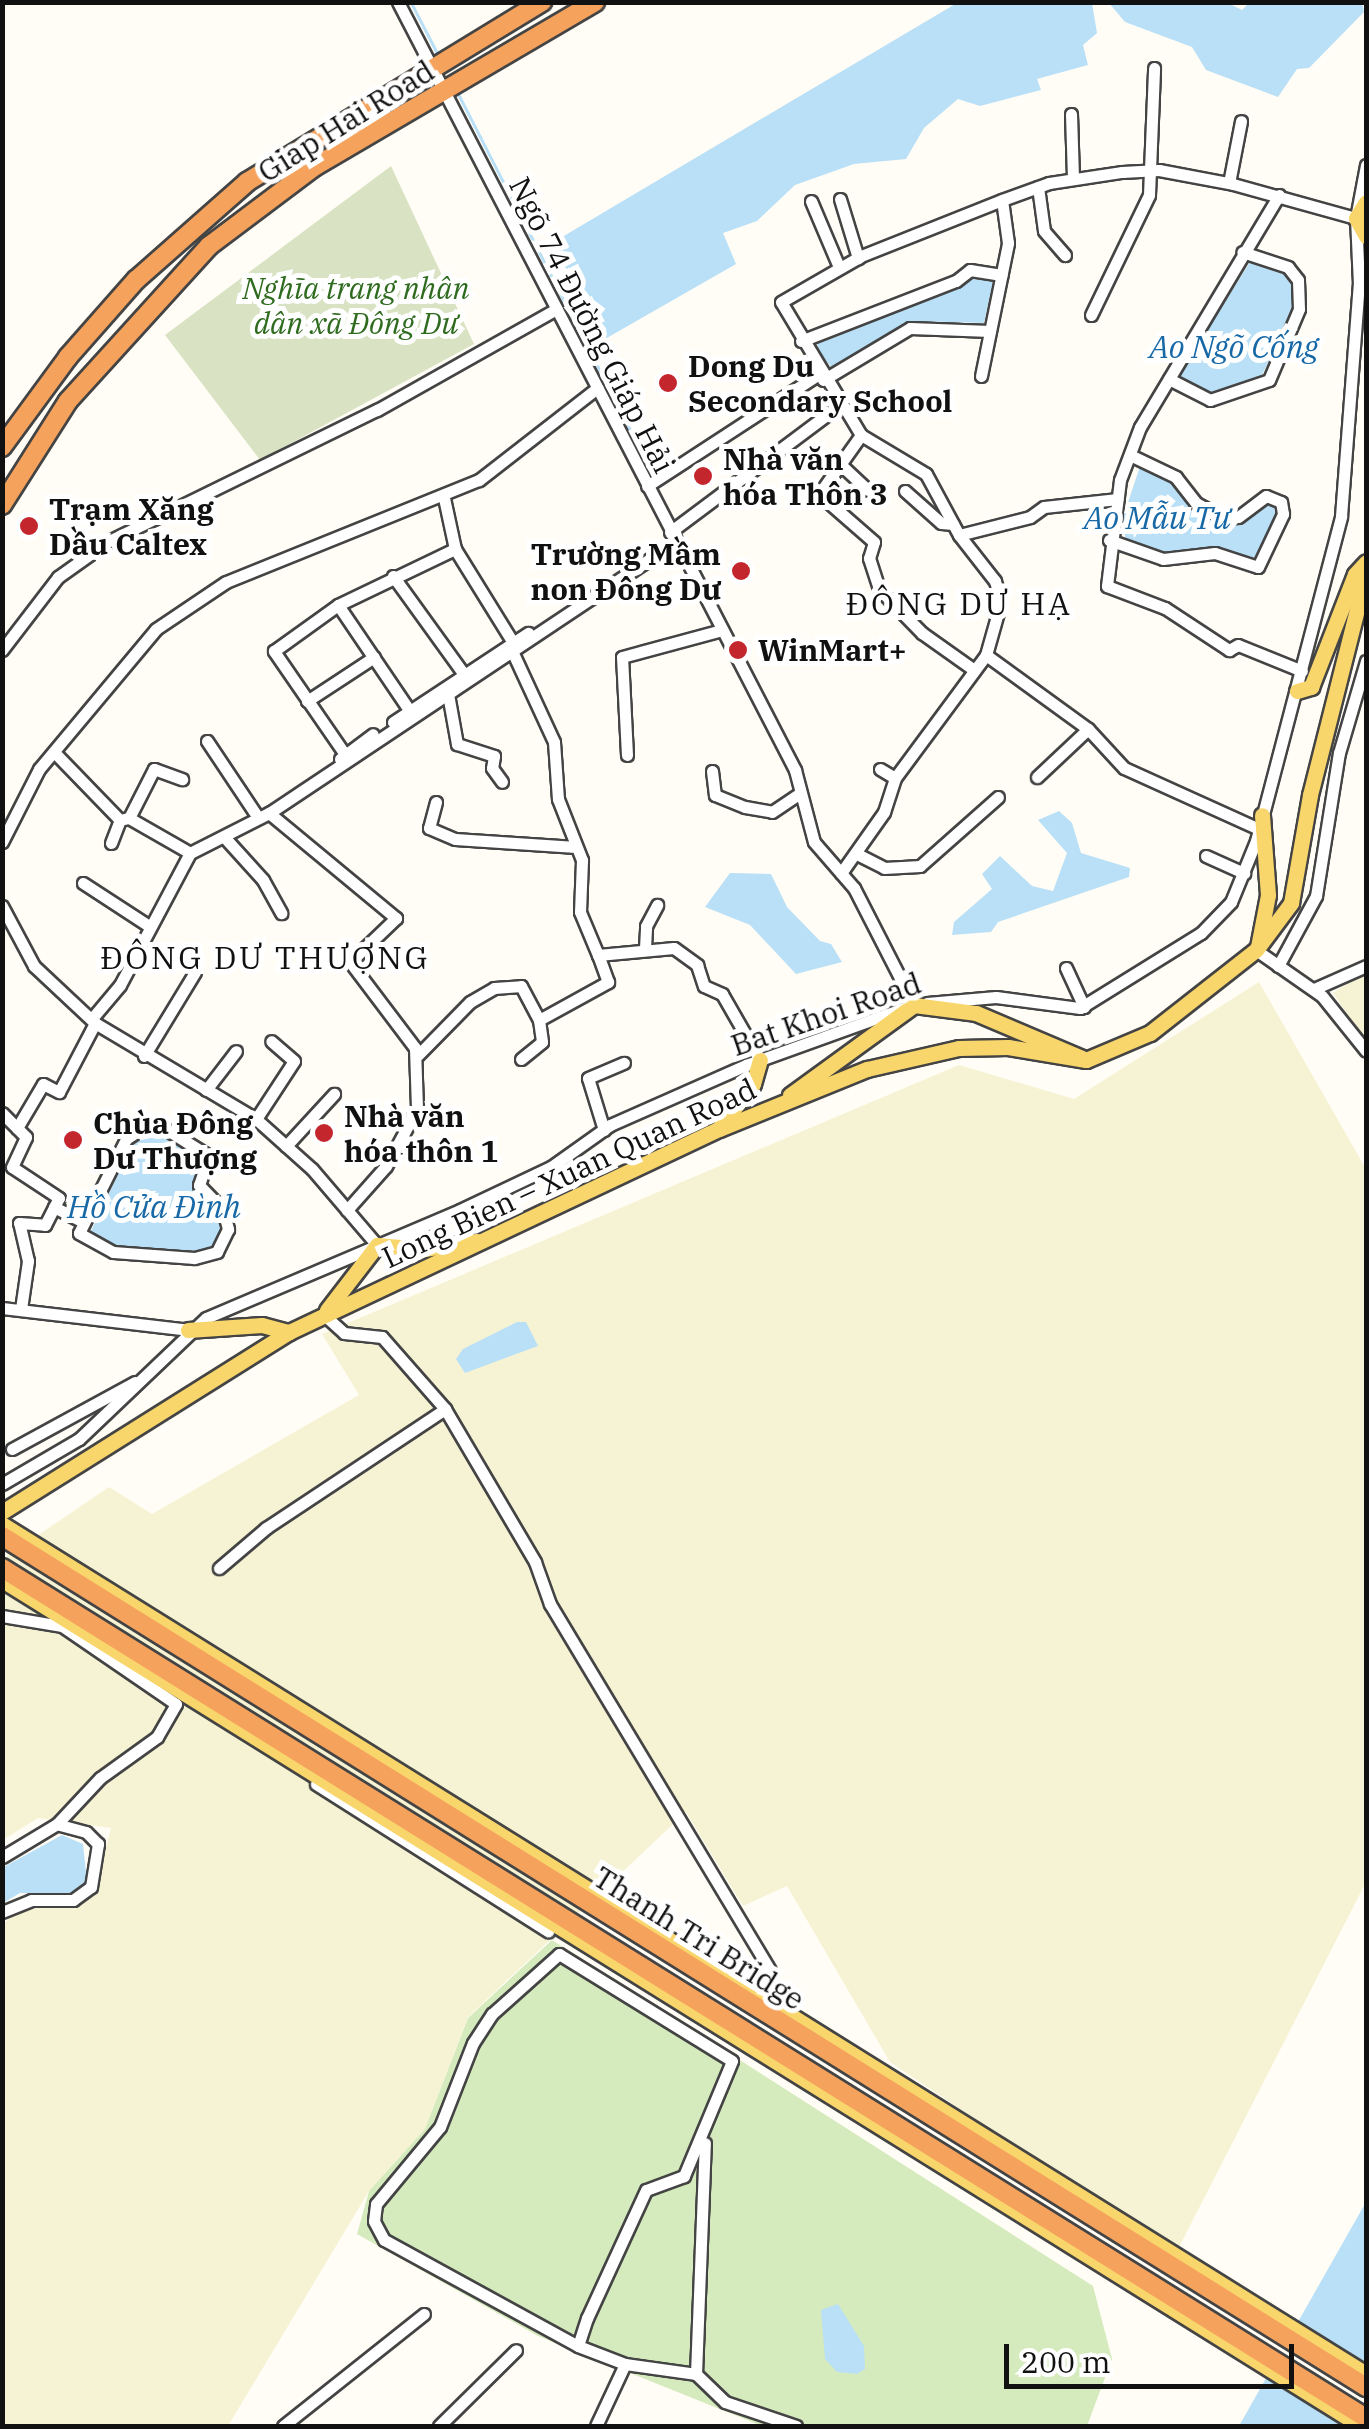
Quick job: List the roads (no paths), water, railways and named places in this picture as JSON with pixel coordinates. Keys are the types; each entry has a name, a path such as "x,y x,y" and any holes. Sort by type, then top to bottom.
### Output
{"highway":[{"name":"Giap Hai Road","path":"2,447 68,358 178,240 247,182 542,2"},
{"name":"Giap Hai Road","path":"2,505 68,401 209,246 314,167 595,2"},
{"name":"Thanh Tri Bridge","path":"2,1536 1366,2386"},
{"name":"Thanh Tri Bridge","path":"2,1568 1366,2418"}],"main road":[{"path":"1366,202 1356,218 1366,236"},
{"path":"1297,690 1312,687 1355,574 1366,562"},
{"path":"779,1104 914,1004 1003,1022 1086,1060 1150,1033 1256,950 1279,926 1295,891 1310,795 1366,573"},
{"path":"1256,950 1268,895 1260,822"},
{"name":"Long Bien – Xuan Quan Road","path":"2,1512 289,1332 495,1238 719,1128 866,1070 959,1048 1008,1047 1086,1060"},
{"path":"719,1128 753,1084 760,1060"},
{"path":"323,1314 377,1245 424,1249 495,1238"},
{"path":"188,1330 262,1326 289,1332"},
{"path":"2,1486 18,1501"},
{"name":"Thanh Tri Bridge","path":"2,1524 1366,2374"},
{"path":"2,1580 1361,2426"}],"street":[{"name":"Ngõ 74 Đường Giáp Hải","path":"398,2 722,630 800,792 814,842 841,873 914,1004"},
{"path":"1091,315 1108,268 1142,215 1149,171 1154,68"},
{"path":"1071,114 1074,179"},
{"path":"1228,183 1241,121"},
{"path":"1066,968 1084,1007 1201,933 1231,902 1244,873 1302,672 1348,466 1359,274 1356,218 1366,165"},
{"path":"841,873 859,854 895,778 986,654 1000,602 995,581 956,529 926,474 861,435 820,375 780,302 858,258 1038,186 1074,179 1149,171 1228,183 1356,218"},
{"path":"1038,186 1044,232 1065,255"},
{"path":"1279,195 1242,252 1130,454 1109,540 1108,586 1166,608 1229,650 1238,644 1302,672"},
{"path":"840,199 858,258"},
{"path":"981,376 1009,234 1002,200"},
{"path":"812,201 839,267"},
{"path":"1170,379 1210,400 1269,380 1299,309 1298,280 1293,270 1242,252"},
{"path":"801,342 956,281 970,270 1002,274"},
{"path":"2,650 58,577 106,542 376,410 556,309"},
{"path":"646,486 820,375 910,328 990,331"},
{"path":"2,842 54,752 145,639 186,606 288,556 444,498 501,464 596,388"},
{"path":"332,771 344,753 463,673 551,625 673,537 840,405"},
{"path":"861,435 819,494 874,542 869,558 879,589 922,633 974,670"},
{"path":"1109,540 1158,558 1214,552 1258,567 1283,514 1281,502 1266,496 1242,515 1224,518 1196,503 1180,479 1130,454"},
{"path":"840,464 868,490"},
{"path":"905,491 941,523 956,529 1028,518 1044,507 1118,499"},
{"path":"444,498 455,549 512,646 554,742 558,799 576,847 580,912 608,982 539,1020"},
{"path":"344,753 274,651 338,606 455,549"},
{"path":"393,576 463,673"},
{"path":"338,606 409,710"},
{"path":"627,754 622,657 722,630"},
{"path":"17,1128 43,1084 59,1092 94,1020 120,985 190,853 226,839 332,771 512,646"},
{"path":"986,654 1088,729 1124,768 1260,822"},
{"path":"307,701 374,657"},
{"path":"1278,966 1316,896 1339,754 1366,661"},
{"path":"448,694 457,744 494,756 492,768 502,782"},
{"path":"1037,777 1088,729"},
{"path":"207,742 263,814 396,918 350,962 418,1055 416,1108 386,1166 347,1210"},
{"path":"54,752 125,819 190,853"},
{"path":"110,843 154,769 182,779"},
{"path":"880,769 895,778"},
{"path":"712,770 715,794 745,807 772,812 800,792"},
{"path":"859,854 884,868 920,866 998,797"},
{"path":"436,802 429,828 454,839 576,847"},
{"path":"226,839 264,880 281,913"},
{"path":"1206,856 1244,873"},
{"path":"83,884 149,926"},
{"path":"645,948 646,926 657,905"},
{"path":"2,906 34,966 94,1020 144,1056 256,1119 377,1245"},
{"path":"598,955 674,948 697,966 704,986 732,1008 760,1060"},
{"path":"1256,950 1314,990 1366,1051"},
{"path":"1314,990 1366,966"},
{"path":"144,1056 196,972"},
{"path":"418,1055 470,1002 494,988 521,986 539,1020 541,1045 521,1060"},
{"name":"Bat Khoi Road","path":"2,1486 79,1439 148,1376 188,1330 263,1290 377,1245 551,1167 604,1130 760,1060 914,1004 984,997 1056,1009 1084,1007"},
{"path":"256,1119 294,1061 271,1041"},
{"path":"206,1090 236,1050"},
{"path":"604,1130 588,1078 624,1062"},
{"path":"286,1146 334,1094"},
{"path":"2,1113 26,1137 2,1179"},
{"path":"157,1120 209,1156 199,1185 223,1210 228,1238 203,1257 121,1253 82,1238 82,1221 126,1139 157,1120"},
{"path":"12,1167 59,1198 46,1225 19,1223 28,1261 21,1309"},
{"path":"54,1207 82,1221"},
{"path":"2,1308 188,1330"},
{"path":"323,1314 344,1333 382,1336 446,1410 535,1562 550,1604 770,1970"},
{"path":"12,1449 148,1376"},
{"path":"219,1568 266,1528 446,1410"},
{"path":"2,1616 62,1626 176,1700 192,1703 548,1931"},
{"path":"2,1857 57,1824 164,1730 176,1700"},
{"path":"76,1804 80,1830"},
{"path":"2,1912 20,1902 84,1896 100,1858 96,1840 80,1830 57,1824"},
{"path":"578,2346 646,2190 684,2176 706,2137 732,2061 570,1956 556,1956 492,2014 430,2143 376,2204 375,2228 384,2240 578,2346 625,2364 696,2374 725,2402 796,2426"},
{"path":"696,2374 706,2137"},
{"path":"283,2426 424,2314"},
{"path":"439,2426 516,2350"},
{"path":"596,2426 625,2364"}],"water":[{"path":"1362,2 1364,12 1309,68 1297,69 1278,97 1206,70 1192,47 1125,22 1109,3 1228,3 1242,10 1249,3"},
{"path":"957,3 1092,3 1097,33 1083,45 1088,65 1037,79 1041,90 980,106 958,99 924,128 906,159 854,164 795,185 757,221 723,233 736,264 605,339 552,243"},
{"name":"Ao Ngõ Cống","path":"1250,262 1291,277 1293,310 1261,377 1208,393 1179,375"},
{"path":"968,275 993,282 984,323 914,321 833,369 817,350 818,340"},
{"name":"Ao Mẫu Tư","path":"1140,466 1175,483 1197,511 1229,525 1273,501 1279,510 1255,563 1222,547 1164,554 1127,542 1121,524"},
{"path":"1059,811 1072,823 1081,853 1130,868 1129,877 998,922 991,932 952,935 954,922 992,889 982,874 1000,856 1032,886 1053,891 1067,853 1038,820"},
{"path":"730,873 771,874 787,907 820,941 831,944 842,962 796,974 750,925 705,907"},
{"name":"Hồ Cửa Đình","path":"155,1126 203,1154 195,1184 222,1216 222,1243 201,1254 116,1249 89,1235 133,1143"},
{"path":"517,1322 526,1322 538,1346 465,1373 456,1359 463,1349"},
{"path":"62,1835 83,1844 87,1882 74,1893 20,1893 3,1903 2,1868"},
{"path":"1366,2202 1366,2426 1239,2426"},
{"path":"838,2304 864,2346 865,2369 857,2374 837,2372 825,2359 821,2310"}],"waterway":[{"path":"411,2 438,54"},
{"path":"458,93 650,469"}],"place":[{"name":"Dong Du Secondary School","path":"668,383"},
{"name":"Nhà văn hóa Thôn 3","path":"703,476"},
{"name":"Trạm Xăng Dầu Caltex","path":"29,526"},
{"name":"Trường Mầm non Đông Dư","path":"741,571"},
{"name":"WinMart+","path":"738,650"},
{"name":"Nhà văn hóa thôn 1","path":"324,1133"},
{"name":"Chùa Đông Dư Thượng","path":"73,1140"}],"district":[{"name":"ĐÔNG DƯ HẠ","path":"959,603"},
{"name":"ĐÔNG DƯ THƯỢNG","path":"265,957"}],"park label":[{"name":"Nghĩa trang nhân dân xã Đông Dư","path":"356,305"}]}
